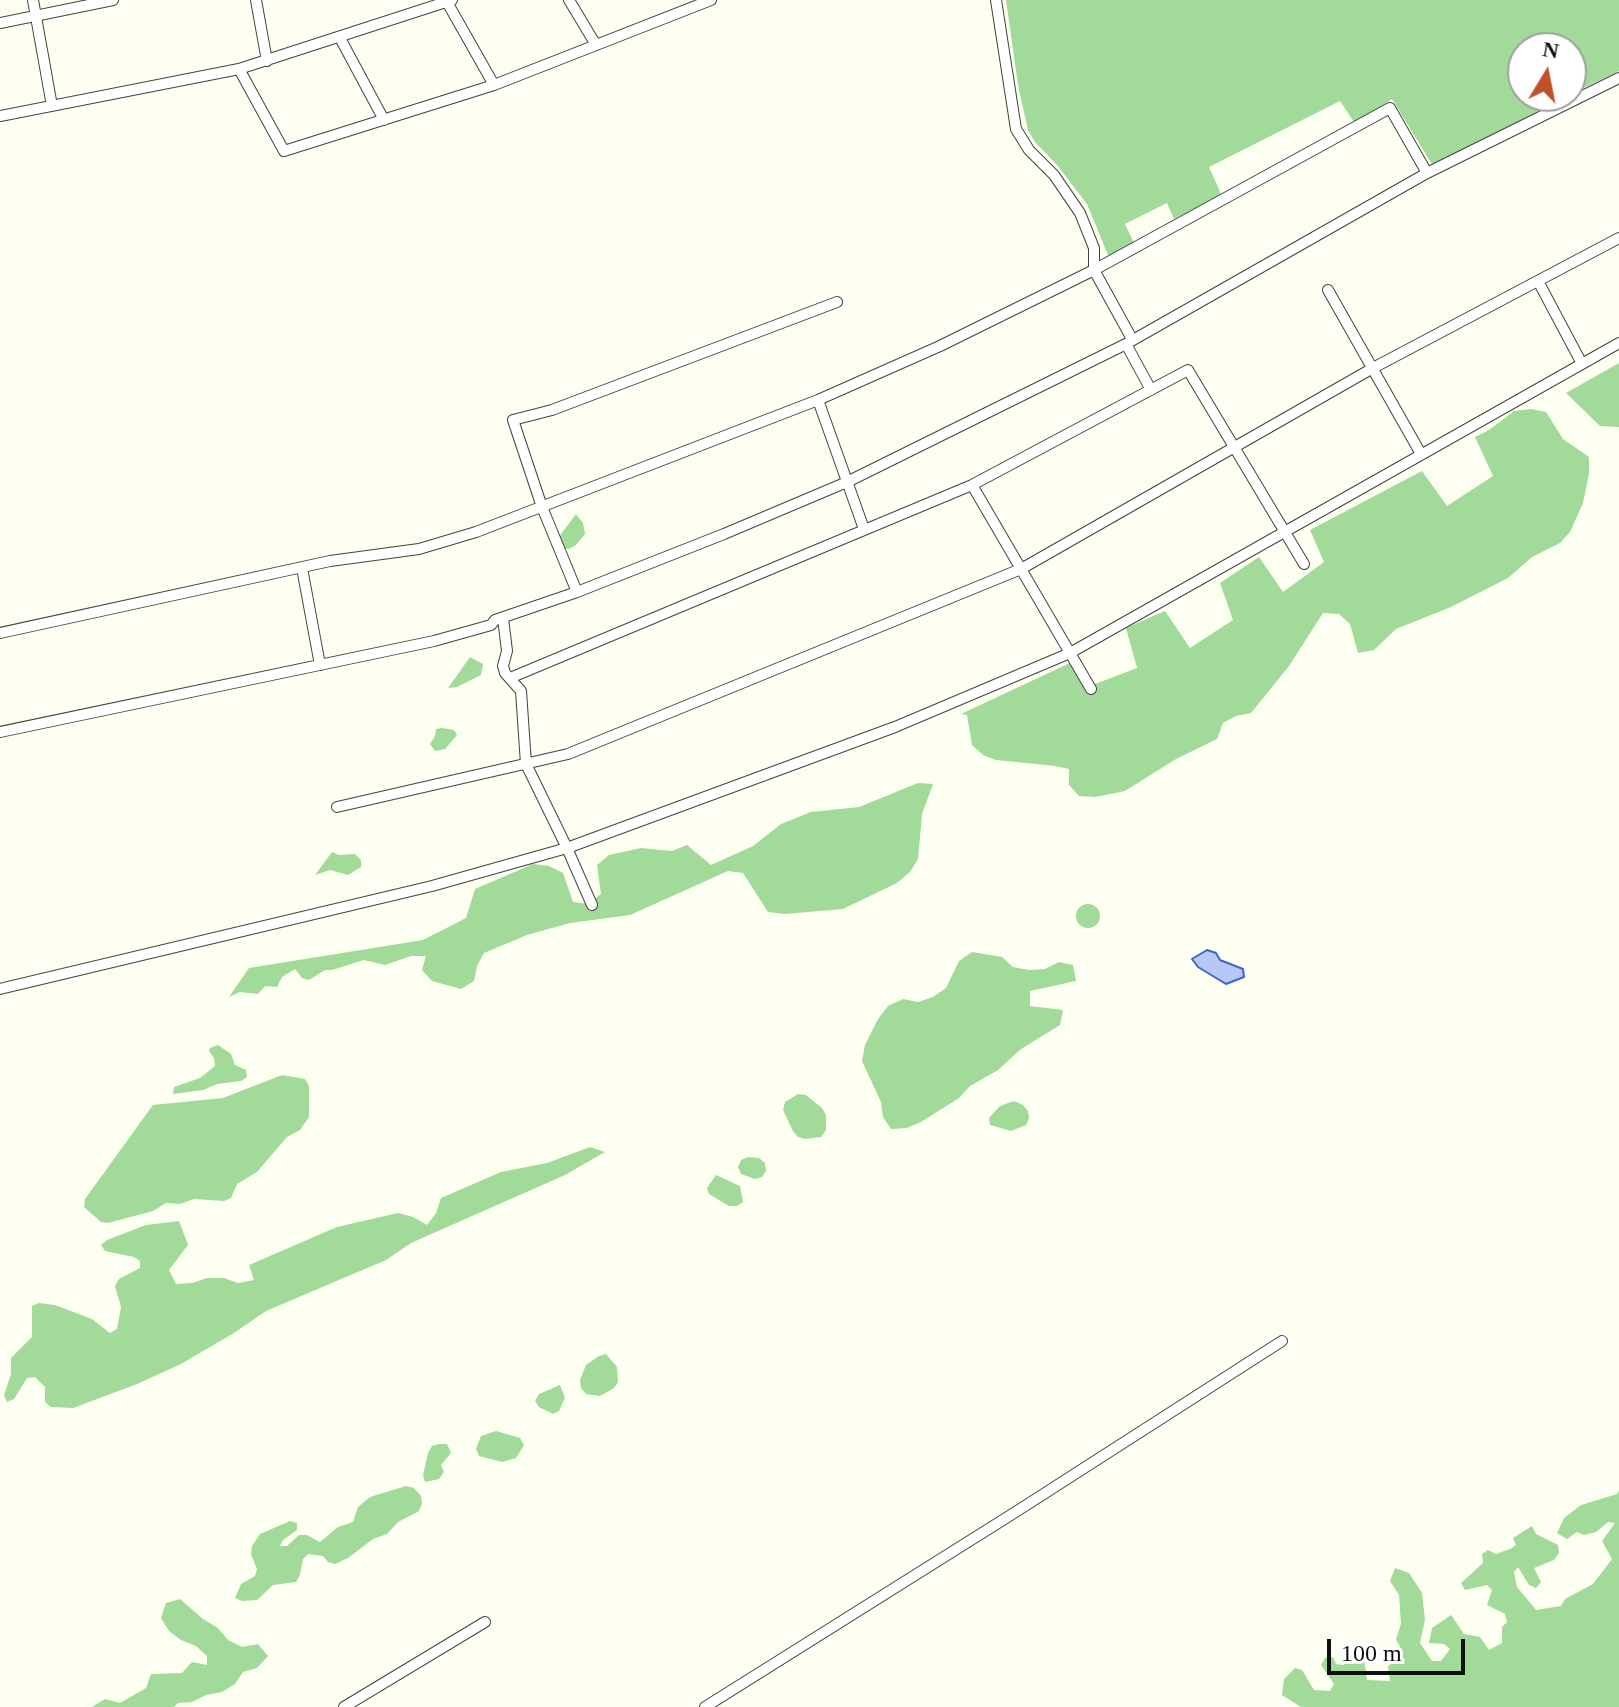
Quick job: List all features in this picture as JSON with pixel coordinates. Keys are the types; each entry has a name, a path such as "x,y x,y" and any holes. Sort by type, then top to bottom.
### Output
{"street":[{"path":"33,0 52,106"},
{"path":"0,23 113,0"},
{"path":"256,0 267,61"},
{"path":"569,0 596,45"},
{"path":"239,69 284,151 494,85 695,3 711,0"},
{"path":"996,0 1016,129 1080,213 1094,248 1094,270 1151,390"},
{"path":"0,116 239,69 450,1 494,85"},
{"path":"340,38 384,120"},
{"path":"0,725 434,641 491,625 499,619 577,592 847,482 1129,341 1427,173 1619,78"},
{"path":"0,633 302,568 419,549 476,532 818,400 940,346 1094,270 1390,108 1427,173"},
{"path":"337,807 568,754 1021,569 1373,368 1619,238"},
{"path":"1538,281 1581,362"},
{"path":"1328,290 1421,454"},
{"path":"577,592 542,507 513,420 552,410 837,302"},
{"path":"0,989 388,897 567,848 895,727 1070,653 1619,343"},
{"path":"510,678 972,485 1188,370 1304,564"},
{"path":"818,400 864,529"},
{"path":"972,485 1091,689"},
{"path":"302,568 319,662"},
{"path":"499,619 507,651 503,666 521,691 526,764 592,905"},
{"path":"0,732 319,662"},
{"path":"705,1707 1282,1341"},
{"path":"344,1707 485,1622"}],"green space":[{"path":"1006,0 1619,0 1619,71 1587,86 1587,32 1507,32 1507,112 1536,112 1433,166 1392,99 1356,125 1340,101 1209,167 1221,194 1174,219 1167,203 1125,224 1134,243 1110,260 1087,204 1028,130"},
{"path":"1619,363 1619,427 1600,426 1566,393"},
{"path":"1531,409 1546,412 1563,439 1589,457 1589,474 1583,503 1570,532 1560,543 1532,557 1508,578 1451,607 1396,629 1374,650 1358,653 1350,624 1339,614 1323,613 1289,666 1251,713 1223,723 1217,739 1176,759 1125,791 1095,797 1079,796 1069,785 1069,769 996,760 983,755 972,745 967,715 961,714 1072,662 1090,686 1137,668 1126,628 1165,611 1190,648 1233,620 1220,583 1259,557 1283,592 1324,562 1310,530 1422,471 1447,506 1493,476 1475,437 1514,411"},
{"path":"576,514 583,523 585,534 575,546 561,548 558,541 561,534"},
{"path":"470,657 483,664 481,675 448,688"},
{"path":"436,729 454,730 457,735 445,749 435,751 430,744"},
{"path":"918,783 933,784 922,814 918,859 910,872 897,883 843,909 785,914 768,912 743,873 728,871 630,915 570,923 527,935 484,953 474,981 461,989 432,981 422,970 426,956 411,956 385,965 364,960 325,970 309,980 302,978 295,969 282,977 277,987 265,986 258,994 240,992 229,997 249,968 423,940 466,918 475,889 533,864 549,866 563,873 573,902 588,904 601,894 597,865 609,855 641,848 672,851 687,845 711,865 753,846 781,824 811,812 859,807"},
{"path":"332,852 355,854 361,860 361,867 348,875 330,870 315,875"},
{"path":"1088,904 1099,911 1100,916 1093,927 1088,928 1077,921 1076,916 1083,905"},
{"path":"972,952 1002,957 1013,967 1029,970 1045,969 1059,962 1073,965 1076,981 1030,991 1030,1006 1063,1010 1060,1025 1021,1049 998,1070 970,1086 959,1098 921,1122 907,1128 891,1129 883,1117 881,1102 862,1061 865,1045 888,1006 903,999 918,1002 933,997 946,988 959,961"},
{"path":"218,1045 231,1054 235,1065 246,1070 247,1077 203,1090 173,1094 174,1087 200,1078 215,1066 209,1051"},
{"path":"282,1075 305,1079 309,1086 309,1117 257,1172 237,1184 231,1198 224,1201 194,1199 180,1204 166,1203 153,1211 108,1223 101,1222 84,1207 85,1199 153,1105 223,1098"},
{"path":"798,1094 806,1095 826,1115 826,1130 821,1137 805,1139 793,1131 783,1110 785,1102"},
{"path":"1014,1101 1028,1111 1026,1125 1011,1131 990,1125 989,1118 1000,1106"},
{"path":"590,1147 605,1152 565,1175 411,1243 386,1260 266,1311 181,1364 137,1384 73,1408 51,1407 45,1402 45,1387 35,1377 27,1378 14,1399 7,1402 4,1395 11,1374 11,1358 32,1337 32,1306 39,1303 55,1305 92,1319 110,1333 117,1329 121,1307 115,1286 119,1279 140,1268 140,1261 105,1251 101,1245 107,1240 146,1225 179,1221 188,1245 169,1270 176,1284 207,1278 224,1278 238,1283 254,1280 249,1265 337,1227 398,1213 427,1225 436,1213 441,1198 501,1172 547,1163"},
{"path":"759,1158 765,1163 766,1171 762,1177 755,1179 741,1174 738,1167 741,1160"},
{"path":"716,1175 740,1186 743,1202 729,1206 709,1194 707,1188"},
{"path":"606,1354 617,1367 618,1382 600,1396 586,1394 580,1380 586,1365"},
{"path":"560,1385 565,1398 559,1411 553,1414 539,1407 535,1401 539,1394"},
{"path":"496,1431 520,1438 524,1445 516,1458 502,1462 479,1456 476,1449 481,1436"},
{"path":"447,1444 451,1453 441,1465 444,1472 439,1479 425,1482 423,1475 428,1453 432,1446"},
{"path":"406,1486 414,1488 421,1496 422,1504 419,1511 398,1522 387,1534 373,1539 335,1564 323,1556 308,1554 303,1559 296,1582 273,1585 257,1600 235,1598 241,1584 255,1576 257,1569 251,1554 260,1534 290,1521 297,1523 297,1530 280,1546 287,1546 299,1535 307,1535 320,1542 338,1527 353,1522 358,1507 370,1497"},
{"path":"1619,1491 1619,1707 1301,1707 1282,1695 1284,1679 1295,1668 1302,1670 1314,1690 1330,1691 1334,1684 1321,1665 1325,1658 1333,1657 1336,1664 1343,1665 1355,1655 1364,1658 1367,1680 1390,1681 1388,1666 1402,1658 1396,1639 1401,1624 1399,1595 1390,1581 1395,1568 1409,1573 1422,1593 1425,1620 1420,1643 1432,1661 1441,1661 1450,1649 1444,1644 1429,1643 1432,1628 1451,1615 1464,1634 1480,1637 1489,1650 1502,1643 1502,1627 1507,1622 1505,1614 1487,1605 1492,1590 1487,1585 1465,1590 1461,1583 1483,1563 1482,1554 1488,1550 1496,1554 1510,1549 1516,1545 1513,1538 1532,1526 1536,1534 1558,1545 1559,1553 1554,1560 1534,1568 1541,1582 1536,1588 1529,1585 1518,1567 1514,1572 1517,1587 1536,1610 1561,1606 1565,1599 1593,1584 1612,1559 1602,1541 1615,1523 1608,1522 1596,1532 1584,1535 1577,1532 1567,1539 1557,1533 1564,1518 1581,1505"},
{"path":"180,1599 218,1628 228,1640 242,1647 258,1644 268,1656 257,1668 243,1672 235,1684 222,1692 192,1702 178,1703 174,1707 92,1707 105,1699 120,1703 146,1688 151,1674 182,1673 192,1662 207,1665 207,1656 169,1631 161,1618 166,1603"}],"water":[{"path":"1207,950 1216,953 1220,960 1243,969 1244,977 1226,984 1198,967 1192,959"}]}
